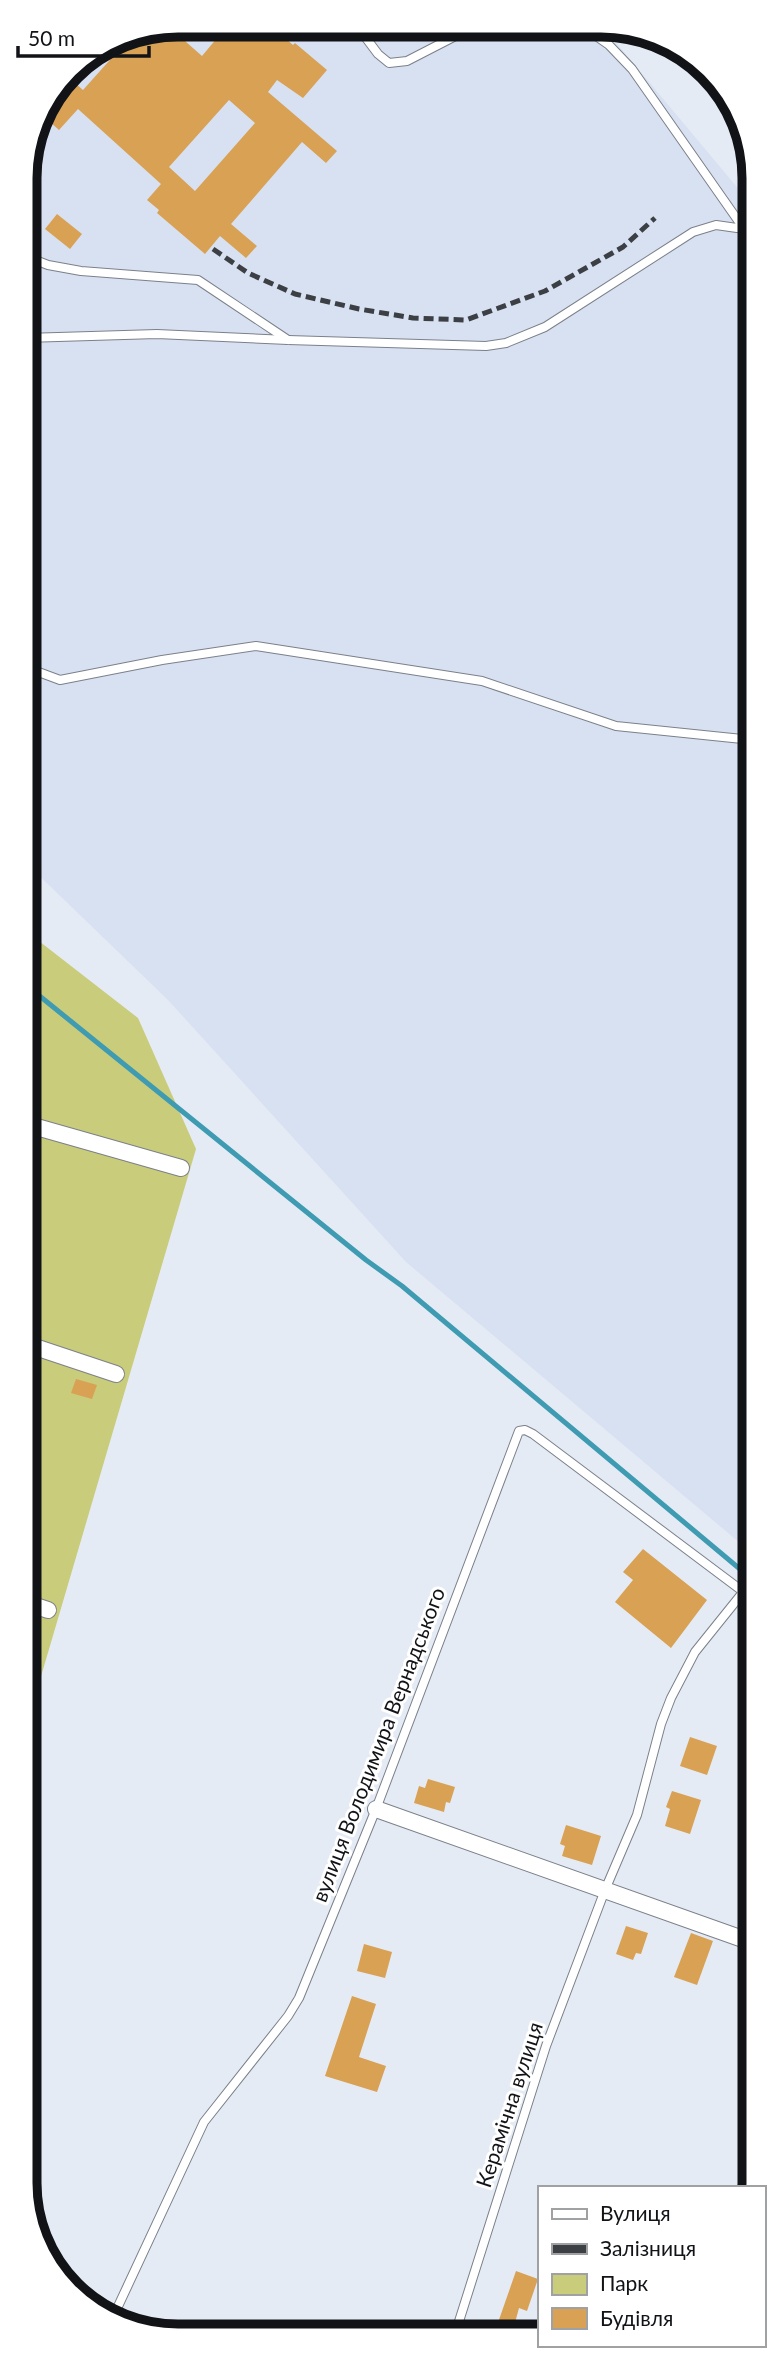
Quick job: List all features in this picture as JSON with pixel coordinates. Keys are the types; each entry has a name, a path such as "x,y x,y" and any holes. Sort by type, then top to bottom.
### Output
{"street":[{"path":"37,1127 181,1168"},
{"path":"37,1348 116,1374"},
{"path":"37,1607 48,1610"},
{"path":"376,1809 742,1938"}],"lane":[{"path":"365,37 390,64 407,61 454,37"},
{"path":"597,37 632,69 742,223"},
{"path":"37,338 157,334 486,346 506,343 545,327 694,232 716,225 742,230"},
{"path":"37,261 81,271 198,280 288,340"},
{"path":"37,671 60,680 162,660 256,646 482,681 616,726 742,739"},
{"name":"вулиця Володимира Вернадського","path":"116,2310 204,2122 294,2008 376,1809 519,1431 525,1430 533,1434 742,1590"},
{"name":"Керамічна вулиця","path":"458,2324 546,2046 605,1890 637,1815 661,1724 671,1698 695,1652 742,1593"}],"shaded area":[{"path":"612,37 742,193 742,1545 406,1262 168,1000 37,874 37,169 42,141 51,115 66,92 92,66 124,47 159,38"}],"green space":[{"path":"37,940 138,1018 196,1149 37,1690"}],"building":[{"path":"180,37 202,56 218,37 284,37 327,70 303,98 277,80 268,92 337,151 326,163 302,142 231,224 257,246 246,258 220,236 205,254 157,213 159,210 147,200 161,184 78,109 59,130 49,121 74,82 83,90 124,47 159,38","holes":["229,100 255,123 195,191 169,167"]},
{"path":"57,214 82,234 70,249 45,229"},
{"path":"76,1379 97,1385 92,1399 71,1393"},
{"path":"643,1549 707,1600 671,1648 615,1602 633,1580 623,1572"},
{"path":"690,1737 717,1746 707,1775 680,1766"},
{"path":"428,1779 455,1787 450,1803 446,1802 444,1812 414,1803 419,1786 425,1788"},
{"path":"672,1791 701,1800 690,1834 665,1826 670,1809 666,1807"},
{"path":"566,1825 601,1836 592,1865 562,1856 565,1846 560,1844"},
{"path":"626,1926 648,1933 641,1954 636,1953 633,1960 616,1954"},
{"path":"691,1933 713,1941 697,1985 674,1977"},
{"path":"364,1944 392,1952 385,1978 357,1971"},
{"path":"352,1996 376,2004 359,2057 386,2066 377,2092 325,2076"},
{"path":"516,2271 538,2279 527,2311 519,2308 515,2324 497,2324"}],"waterway":[{"path":"37,994 366,1260 402,1286 742,1571"}],"railway":[{"path":"213,249 248,273 295,294 413,318 466,320 545,291 623,247 655,218"}]}
